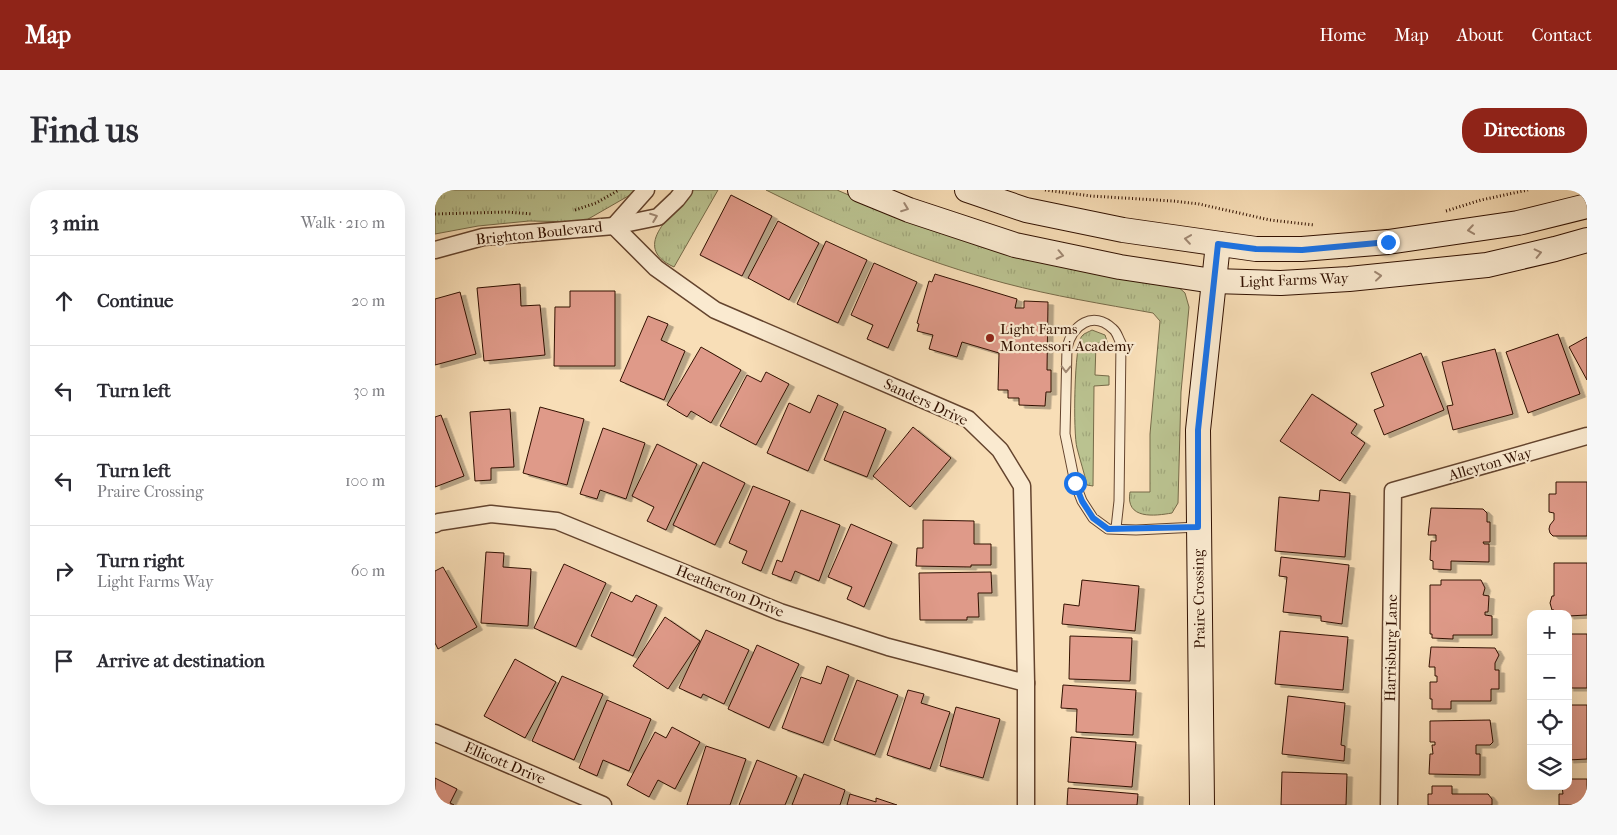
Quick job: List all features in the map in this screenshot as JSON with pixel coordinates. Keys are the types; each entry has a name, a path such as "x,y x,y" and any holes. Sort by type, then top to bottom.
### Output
{"street":[{"name":"Brighton Boulevard","path":"615,226 646,190"},
{"name":"Brighton Boulevard","path":"435,250 483,237 615,226 658,218 684,190"},
{"name":"Light Farms Way","path":"860,190 909,210 1015,245 1120,267 1213,281 1281,283 1349,279 1487,265 1587,240"},
{"name":"Light Farms Way","path":"967,190 1026,210 1123,230 1256,249 1302,250 1388,242 1518,224 1587,206"},
{"name":"Sanders Drive","path":"615,226 657,268 715,310 968,419 1001,450 1022,486 1026,683 1025,805"},
{"name":"Praire Crossing","path":"1202,805 1198,430 1218,244"},
{"name":"Alleyton Way","path":"1393,491 1587,436"},
{"name":"Harrisburg Lane","path":"1389,805 1393,491"},
{"name":"Heatherton Drive","path":"435,524 491,514 557,521 780,612 888,647 1026,683"},
{"name":"Ellicott Drive","path":"435,733 603,805"}],"lane":[{"path":"1116,528 1119,501 1121,343 1115,330 1103,322 1093,320 1083,323 1074,329 1069,340 1066,368 1065,434 1075,483 1082,501 1093,518 1108,529 1136,530 1198,527"}],"path":[{"path":"567,211 596,203 619,190"},
{"path":"1045,190 1091,196 1190,203 1270,220 1319,226"},
{"path":"1443,212 1481,200 1528,190"},
{"path":"435,214 507,212 533,214"}],"green space":[{"path":"435,190 635,190 630,195 583,222 529,221 478,226 435,234"},
{"path":"692,190 718,190 674,267 661,259 655,249 655,239 667,219"},
{"path":"766,190 837,190 874,206 1175,284 1185,293 1189,307 1181,392 1178,503 1172,513 1158,515 1143,514 1132,508 1130,501 1130,492 1150,492 1150,434 1160,321 1153,313 1041,292 943,265 824,217"},
{"path":"1092,330 1105,335 1108,344 1096,343 1095,375 1109,376 1109,385 1094,386 1093,486 1087,485 1077,448 1075,408 1079,342 1083,335"}],"building":[{"path":"731,195 772,216 742,276 700,255"},
{"path":"778,221 819,243 789,300 748,278"},
{"path":"826,241 867,260 838,323 797,304"},
{"path":"874,263 917,282 888,348 867,339 873,325 851,315"},
{"name":"Light Farms Montessori Academy","path":"935,274 1017,299 1015,308 1024,308 1024,301 1048,302 1047,370 1051,370 1051,392 1046,392 1045,406 1019,405 1019,398 1008,398 1008,390 998,390 999,353 962,342 957,357 929,349 933,335 917,331 919,324 917,323 929,281 932,282"},
{"path":"520,284 521,306 540,305 545,355 484,361 477,288"},
{"path":"570,291 615,291 615,366 554,366 555,307 570,307"},
{"path":"460,292 476,354 435,365 435,299"},
{"path":"648,316 668,324 661,340 685,351 664,400 620,381"},
{"path":"1558,334 1580,394 1528,413 1506,352"},
{"path":"1587,337 1587,380 1569,347"},
{"path":"701,347 741,370 711,423 691,411 687,417 667,405"},
{"path":"1495,349 1513,414 1453,430 1447,406 1453,405 1442,362"},
{"path":"1421,353 1444,410 1384,435 1374,410 1384,406 1371,373"},
{"path":"766,372 789,384 756,445 720,426 747,375 761,382"},
{"path":"1312,394 1357,424 1351,433 1365,443 1340,481 1280,441"},
{"path":"818,395 838,404 808,471 767,453 789,403 810,413"},
{"path":"540,407 584,419 567,485 523,473"},
{"path":"510,409 514,467 491,468 491,480 475,481 470,412"},
{"path":"844,411 886,429 867,477 824,460"},
{"path":"441,415 464,476 435,487 435,417"},
{"path":"913,427 951,458 910,507 873,476"},
{"path":"603,428 645,443 626,499 600,490 597,499 580,494"},
{"path":"657,444 697,464 666,530 647,521 654,507 632,496"},
{"path":"703,462 745,483 715,545 673,525"},
{"path":"1556,482 1587,482 1587,536 1553,536 1550,533 1549,529 1554,520 1554,513 1549,512 1549,494 1556,494"},
{"path":"753,486 790,501 761,571 742,563 747,551 729,543"},
{"path":"1320,490 1350,493 1345,557 1275,551 1279,497 1319,501"},
{"path":"1431,508 1483,509 1487,513 1487,522 1490,522 1490,542 1483,542 1484,544 1489,544 1489,562 1451,561 1451,570 1433,569 1433,561 1430,560 1431,541 1436,541 1436,535 1428,535"},
{"path":"801,510 840,525 819,581 795,571 791,581 772,574 777,560 782,562"},
{"path":"923,520 974,521 974,544 991,544 991,565 971,565 971,567 916,566 917,548 923,548"},
{"path":"851,524 892,542 864,607 847,599 852,587 828,577"},
{"path":"486,552 504,553 503,567 531,569 528,626 481,623"},
{"path":"1281,557 1349,565 1342,624 1321,621 1321,616 1283,612 1287,577 1279,576"},
{"path":"1554,563 1587,563 1587,615 1572,616 1572,610 1552,610 1550,603 1552,596 1554,596"},
{"path":"564,564 606,583 576,647 534,628"},
{"path":"443,567 477,627 438,649 435,643 435,571"},
{"path":"991,572 992,593 978,593 979,617 967,617 967,620 920,620 919,573"},
{"path":"1082,580 1139,586 1135,631 1062,624 1064,604 1079,606"},
{"path":"1441,580 1481,580 1485,588 1483,595 1489,596 1488,612 1485,612 1485,615 1492,616 1492,635 1453,635 1453,639 1432,638 1432,634 1430,634 1430,585 1441,585"},
{"path":"611,592 632,602 636,595 657,605 633,656 591,636"},
{"path":"665,617 700,641 668,689 633,666"},
{"path":"706,630 749,650 724,704 703,694 701,698 679,688"},
{"path":"1280,631 1348,637 1343,690 1275,684"},
{"path":"1572,634 1587,634 1587,688 1572,688"},
{"path":"1070,636 1132,638 1130,681 1069,679"},
{"path":"757,645 799,664 769,728 728,709"},
{"path":"1431,647 1495,648 1499,655 1495,663 1495,670 1499,670 1499,689 1491,689 1491,701 1451,701 1451,709 1432,709 1430,682 1437,682 1437,676 1435,676 1435,667 1429,667"},
{"path":"515,659 556,682 525,738 484,716"},
{"path":"827,666 849,675 823,743 782,728 801,677 821,684"},
{"path":"562,676 603,694 574,760 532,741"},
{"path":"857,680 898,695 875,755 834,740"},
{"path":"1063,685 1136,690 1133,735 1076,732 1077,709 1061,708"},
{"path":"908,690 924,694 921,703 950,712 930,769 887,755"},
{"path":"1288,696 1345,703 1341,745 1345,746 1344,761 1282,754"},
{"path":"607,700 651,719 629,771 603,760 597,776 579,768"},
{"path":"1572,705 1587,705 1587,759 1572,760"},
{"path":"956,707 1000,719 983,778 940,766"},
{"path":"1490,720 1493,742 1490,745 1476,745 1476,754 1480,754 1480,775 1429,774 1430,754 1433,754 1432,745 1435,745 1435,742 1430,742 1430,721"},
{"path":"672,727 700,742 675,789 658,780 649,797 627,785 655,732 666,738"},
{"path":"1071,737 1136,742 1132,787 1068,782"},
{"path":"706,746 746,759 730,805 687,805"},
{"path":"757,760 797,776 785,805 739,805"},
{"path":"1282,772 1347,774 1346,805 1281,805"},
{"path":"804,774 845,790 840,805 792,805"},
{"path":"435,778 457,789 450,803 454,805 435,805"},
{"path":"1572,779 1587,779 1587,805 1559,805 1559,794 1563,794 1562,790 1572,790"},
{"path":"1432,786 1452,786 1452,794 1488,794 1492,799 1492,805 1428,805 1428,794 1432,794"},
{"path":"1068,788 1138,794 1137,805 1067,805"},
{"path":"850,794 876,802 876,798 897,805 847,805"}],"place":[{"name":"Light Farms Montessori Academy","path":"990,338"}],"route":[{"path":"1075,483 1082,501 1093,518 1108,529 1136,530 1198,527 1198,430 1218,244 1256,249 1302,250 1388,242"}]}
